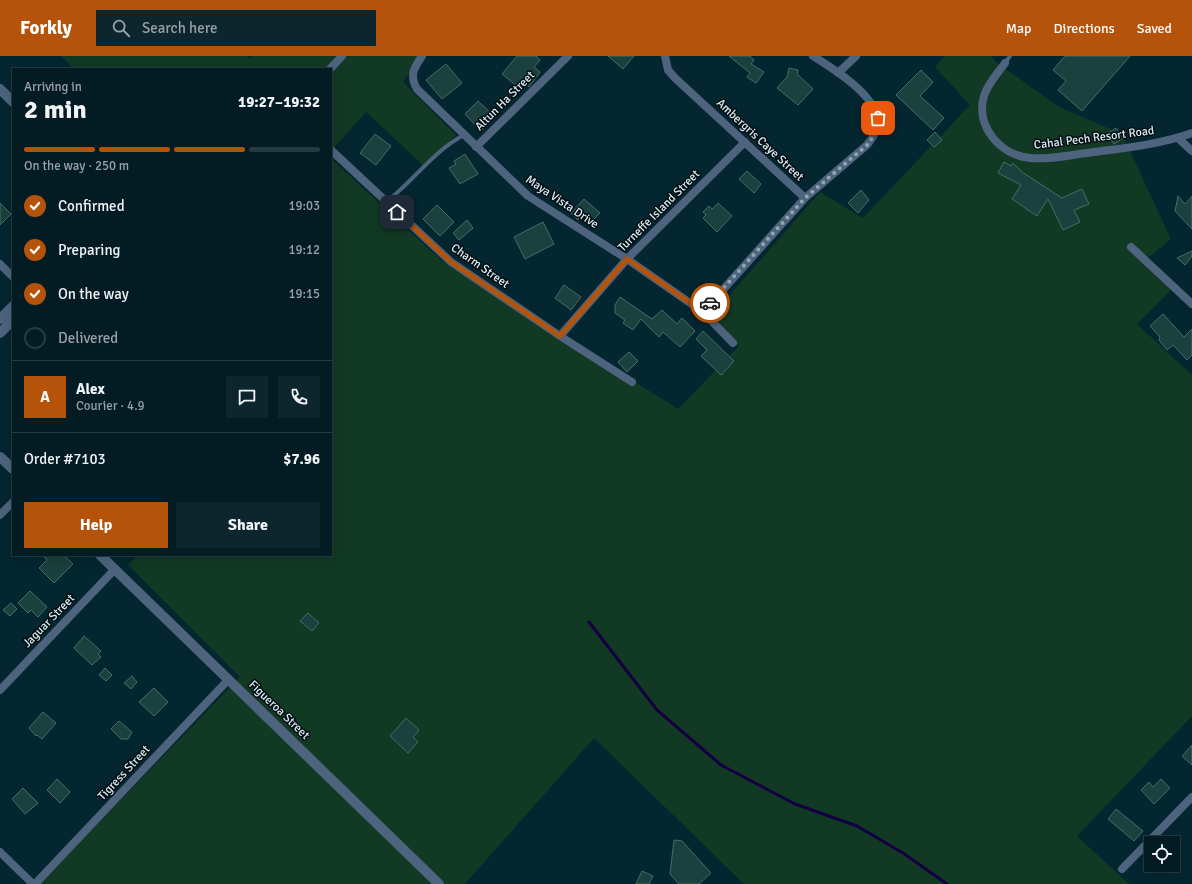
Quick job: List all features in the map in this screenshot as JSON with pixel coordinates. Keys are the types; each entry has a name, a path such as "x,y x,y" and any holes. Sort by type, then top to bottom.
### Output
{"street":[{"path":"331,68 342,56"},
{"name":"Maya Vista Drive","path":"422,56 413,69 413,82 417,89 528,196 627,259 703,312 733,343"},
{"name":"Altun Ha Street","path":"476,147 568,56"},
{"name":"Ambergris Caye Street","path":"665,56 665,63 672,74 805,198 703,312"},
{"path":"805,198 867,145 877,127 878,118 873,106 865,96 838,73 814,56"},
{"path":"838,73 856,56"},
{"name":"Cahal Pech Resort Road","path":"1009,58 990,83 984,96 982,110 985,126 992,138 1003,148 1015,154 1030,158 1052,158 1152,144 1192,133"},
{"path":"0,89 12,101"},
{"path":"1178,138 1192,151"},
{"name":"Turneffe Island Street","path":"560,336 627,259 745,142"},
{"name":"Charm Street","path":"332,151 451,262 560,336 632,382"},
{"path":"1131,247 1192,304"},
{"path":"0,264 12,276"},
{"path":"0,319 12,307"},
{"path":"0,333 12,321"},
{"path":"0,457 12,468"},
{"path":"0,515 12,503"},
{"name":"Figueroa Street","path":"101,556 439,884"},
{"name":"Jaguar Street","path":"0,690 115,569"},
{"name":"Tigress Street","path":"34,884 229,679"},
{"path":"1122,869 1192,797"},
{"path":"0,852 34,884"}],"lane":[{"path":"386,202 399,192 450,142 464,135"}],"green space":[{"path":"61,56 247,56 250,59 252,56 421,56 403,82 456,135 425,167 366,112 332,150 332,68 73,68"},
{"path":"945,56 991,56 996,62 1059,107 1122,134 1171,239 1143,262 1171,290 1137,324 1192,375 1192,716 1077,836 1129,884 744,884 594,738 465,884 39,884 240,677 128,565 137,556 332,556 332,163 334,161 442,261 678,409 739,346 713,314 820,192 863,218 970,105 935,67"}],"building":[{"path":"517,56 536,56 540,60 534,67 540,72 529,87 522,81 518,87 502,74"},
{"path":"608,56 634,56 623,69"},
{"path":"729,56 750,56 754,60 751,64 764,72 756,83 747,77 750,73"},
{"path":"1065,56 1130,56 1082,111 1058,90 1066,81 1053,70"},
{"path":"446,64 462,83 442,99 426,80"},
{"path":"789,68 798,70 797,74 813,89 798,105 777,88 787,77"},
{"path":"921,70 933,82 920,96 944,118 933,130 896,95"},
{"path":"478,101 494,116 481,131 465,114"},
{"path":"1116,128 1123,138 1114,144 1107,134"},
{"path":"935,132 942,140 934,147 927,140"},
{"path":"375,134 391,146 376,165 360,153"},
{"path":"465,154 478,174 460,184 449,168 456,164 454,161"},
{"path":"1004,162 1011,166 1013,163 1022,172 1062,198 1082,189 1089,204 1074,210 1080,222 1063,230 1048,199 1037,216 1012,199 1021,185 998,173"},
{"path":"747,171 761,184 754,193 739,179"},
{"path":"861,190 869,200 858,213 848,203"},
{"path":"1178,196 1185,204 1192,196 1192,229 1175,211"},
{"path":"584,199 600,213 589,224 581,216 578,220 571,213"},
{"path":"0,203 11,214 0,225"},
{"path":"718,203 732,216 717,232 703,218 706,215 703,212 709,206 712,209"},
{"path":"437,205 454,222 440,236 423,219"},
{"path":"467,220 473,228 459,240 453,233"},
{"path":"543,222 554,244 525,259 514,237"},
{"path":"1192,251 1192,256 1185,265 1177,258"},
{"path":"564,285 581,297 571,310 555,298"},
{"path":"620,297 652,319 662,310 677,324 682,318 695,331 680,347 663,332 659,337 641,319 633,330 623,323 625,320 615,313 615,305"},
{"path":"1163,314 1184,337 1192,329 1192,355 1187,360 1173,345 1167,350 1159,340 1160,337 1150,326"},
{"path":"703,331 734,361 721,375 701,356 707,350 696,339"},
{"path":"629,352 638,361 627,372 618,362"},
{"path":"43,556 64,556 73,564 54,583 39,568 47,560"},
{"path":"30,591 47,607 38,617 31,610 28,613 18,603"},
{"path":"11,603 17,609 10,616 3,610"},
{"path":"308,613 319,623 312,631 300,621"},
{"path":"84,636 101,651 98,654 101,657 92,665 74,648"},
{"path":"105,668 112,675 106,681 99,675"},
{"path":"132,676 137,682 131,689 124,683"},
{"path":"154,688 168,702 154,716 139,702"},
{"path":"43,712 56,723 42,739 37,735 36,736 29,728"},
{"path":"406,718 419,730 413,737 418,742 408,753 390,736"},
{"path":"119,721 132,732 128,739 121,739 111,729"},
{"path":"1192,745 1192,765 1182,756"},
{"path":"57,779 70,792 60,803 47,790"},
{"path":"1161,779 1170,788 1154,804 1141,790 1149,782 1153,787"},
{"path":"23,788 38,803 25,814 12,799"},
{"path":"1116,809 1143,831 1134,841 1108,819"},
{"path":"674,840 682,841 711,873 699,884 679,884 670,874"},
{"path":"642,871 653,876 649,884 636,884"}],"waterway":[{"path":"589,622 657,710 721,765 795,804 857,826 903,853 947,884"}],"way so far":[{"path":"710,303 805,198 867,145 874,136 878,118"}],"route":[{"path":"397,212 451,262 560,336 627,259 703,312 710,303"}]}
